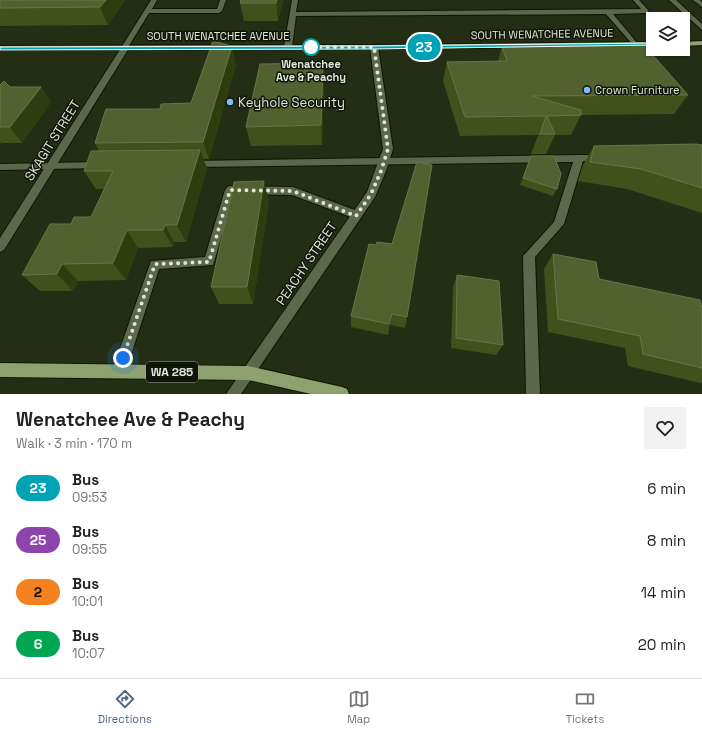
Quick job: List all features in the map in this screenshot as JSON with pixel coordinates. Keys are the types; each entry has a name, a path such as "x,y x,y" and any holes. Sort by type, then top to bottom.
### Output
{"main road":[{"name":"SOUTH WENATCHEE AVENUE","path":"0,48 374,47 646,44"},
{"path":"690,44 702,44"},
{"name":"WA 285","path":"0,370 248,373 342,394"}],"street":[{"name":"SKAGIT STREET","path":"0,247 154,0"},
{"path":"147,11 219,11 223,0"},
{"path":"288,47 295,0"},
{"path":"293,14 646,11 636,0"},
{"path":"672,0 702,28"},
{"path":"696,0 702,5"},
{"path":"608,12 635,44"},
{"name":"PEACHY STREET","path":"233,394 371,194 381,171 388,149 374,47"},
{"path":"186,164 610,157"},
{"path":"533,394 529,256 559,224 579,158"},
{"path":"0,167 106,165"},
{"path":"119,371 155,264 209,262 230,190 293,191 356,216"}],"building":[{"path":"0,0 106,0 100,7 0,8"},
{"path":"241,0 277,0 276,3 240,3"},
{"path":"213,41 232,46 203,142 95,143 106,109 160,109 161,104 191,103"},
{"path":"644,45 646,47 646,56 654,56 688,95 532,96 581,110 581,115 547,116 555,134 540,134 546,116 465,117 447,62 507,61 502,47"},
{"path":"323,63 321,125 246,127 260,64"},
{"path":"4,81 10,87 41,87 10,127 0,127 0,85"},
{"path":"702,145 702,188 641,169 590,162 594,146"},
{"path":"200,150 177,225 165,225 163,230 127,230 113,263 62,264 57,274 22,275 50,224 71,224 74,217 91,217 113,171 84,171 91,151"},
{"path":"531,156 554,156 561,174 557,189 523,178"},
{"path":"417,162 432,165 407,317 392,314 389,324 351,316 369,244 376,245 377,242 392,244"},
{"path":"264,181 247,287 211,287 234,182"},
{"path":"553,254 596,262 599,279 700,300 702,309 702,368 643,354 640,336 558,319"},
{"path":"457,275 499,281 503,345 456,338"}],"bus line":[{"name":"23","path":"0,49 646,44"}],"place":[{"name":"Wenatchee Ave & Peachy","path":"311,47"},
{"name":"Crown Furniture","path":"587,90"},
{"name":"Keyhole Security","path":"230,102"}],"route":[{"path":"123,358 155,264 209,262 230,190 293,191 356,216 371,194 381,171 388,149 374,47 311,47"}]}
